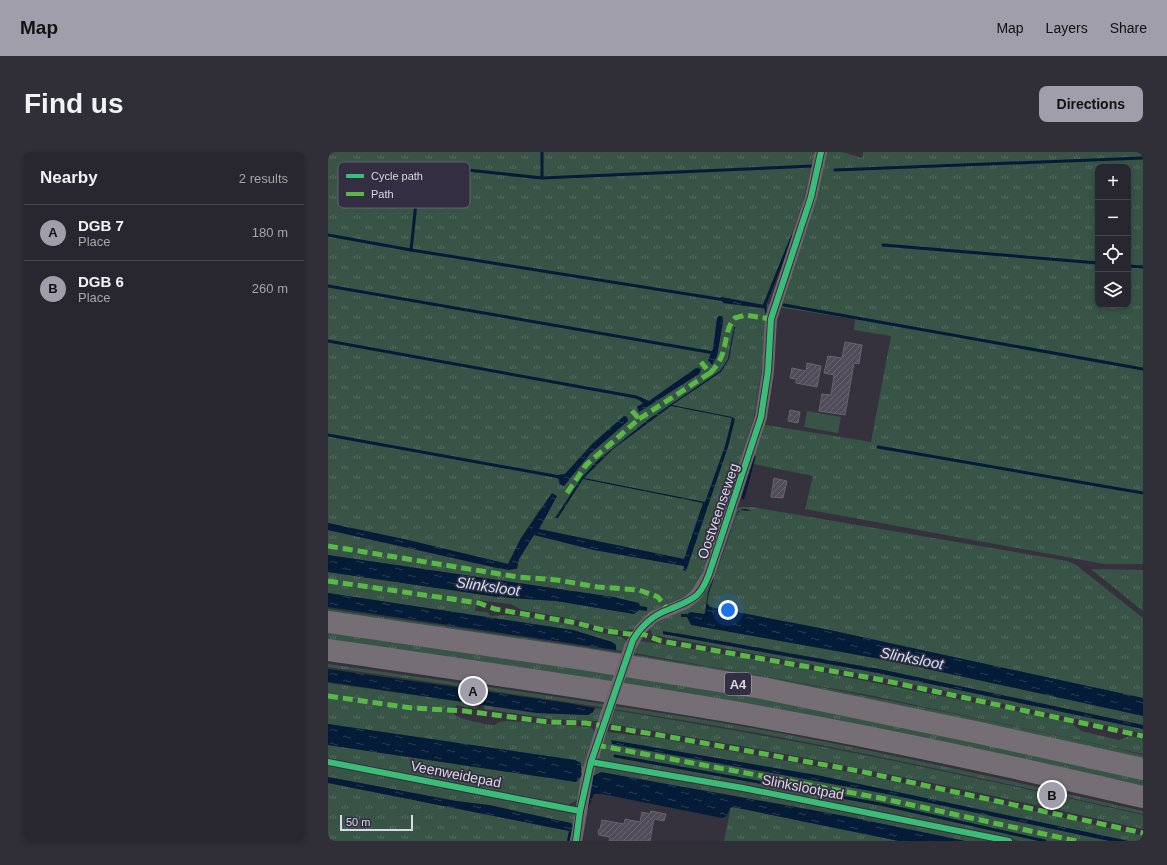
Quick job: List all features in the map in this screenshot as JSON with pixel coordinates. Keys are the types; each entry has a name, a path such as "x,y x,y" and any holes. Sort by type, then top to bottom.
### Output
{"highway":[{"name":"A4","path":"328,622 578,658 754,687 980,733 1143,769"},
{"name":"A4","path":"328,650 572,686 750,715 974,759 1143,797"}],"street":[{"name":"Oostveenseweg","path":"576,841 588,772 630,647 640,630 653,617 696,596 709,574 761,417 768,371 771,319 811,197 821,152"}],"green space":[{"path":"328,152 815,152 811,172 794,230 764,305 721,297 723,303 765,309 766,315 767,304 772,305 754,417 702,582 682,599 656,609 633,629 623,631 605,629 579,620 522,610 511,604 477,600 475,611 487,612 491,616 504,615 528,617 572,625 621,637 627,641 622,651 616,650 616,645 612,642 573,630 328,593 328,572 498,597 556,601 634,614 640,609 640,606 637,603 613,597 328,555 328,530 509,570 517,568 519,559 534,535 594,550 684,566 683,559 539,529 557,496 540,509 521,538 508,564 328,523","holes":["721,316 723,318 716,360 708,362 713,349 717,318","698,367 701,369 700,373 639,412 637,407 642,405 642,402 639,400 649,401","626,416 628,421 590,454 564,486 559,484 558,478 560,475 565,474 610,428"]},
{"path":"827,152 842,152 862,158 863,152 1143,152 1143,564 1104,564 805,509 813,476 749,463 761,424 871,442 891,336 854,330 855,319 777,307"},
{"path":"807,411 841,417 838,433 804,427"},
{"path":"740,507 752,507 1067,561 1076,565 1143,618 1143,698 825,629 710,607 707,603 709,592 736,516 708,592 705,613 697,613 681,617 687,617 692,625 918,667 1087,703 1143,716 1143,725 879,669 676,633 663,634 964,690 1143,729 1143,733 878,677 653,635 650,629 651,624 688,606 736,510","holes":["747,509 751,511 740,510"]},
{"path":"1091,569 1143,570 1143,611"},
{"path":"328,609 600,649 762,676 896,702 1118,749 1143,755 1143,758 328,611"},
{"path":"328,629 760,697 1143,776 1143,788 328,642"},
{"path":"641,641 766,661 1070,722 1081,731 1119,740 1130,736 1143,739 1143,754 874,696 634,653 639,642"},
{"path":"328,664 593,702 752,728 997,778 1143,811 1143,814 801,741 593,706 328,667"},
{"path":"328,683 478,704 477,709 456,705 454,714 466,720 486,724 495,725 499,722 508,721 590,727 595,731 577,800 568,805 328,759 328,745 576,782 583,774 581,773 581,765 575,760 328,724"},
{"path":"483,705 537,713 588,715 593,712 595,708 603,709 599,721 594,721 551,719 484,709"},
{"path":"612,710 812,745 1077,800 1143,815 1143,829 812,759 609,724"},
{"path":"607,732 659,738 858,774 986,800 1143,836 1143,841 1020,841 852,806 605,762 600,760 598,753"},
{"path":"328,763 569,811 576,816 574,827 489,805 456,801 328,777"},
{"path":"601,767 743,791 997,841 965,841 736,796 597,775 593,776 588,803 592,771 595,768"},
{"path":"328,783 569,831 567,841 328,841"},
{"path":"731,807 738,808 899,841 724,841"}],"water":[{"path":"721,297 764,305 767,304 766,315 764,308 723,303"},
{"path":"722,316 723,322 717,356 712,365 708,360 713,349 717,318"},
{"path":"735,327 729,359 721,372 672,405 732,417 735,419 728,447 686,571 683,570 684,566 594,550 534,535 519,559 517,569 506,570 328,530 328,523 508,564 521,538 552,493 557,496 539,529 684,559 703,503 583,479 558,518 555,518 582,477 597,461 649,419 720,371 728,359","holes":["671,406 732,418 725,446 705,502 584,478 613,449"]},
{"path":"696,368 701,369 699,374 639,412 637,407 643,403 639,400 640,397 649,401"},
{"path":"624,416 627,417 628,421 590,454 564,486 560,484 559,479 556,477 558,475 565,474 593,443"},
{"name":"Slinksloot","path":"740,510 736,516 709,592 707,603 710,607 825,629 1143,698 1143,716 881,659 691,625 687,617 681,617 681,614 688,614 690,612 705,613 708,592 737,513"},
{"name":"Slinksloot","path":"328,555 613,597 639,603 640,606 647,607 647,611 639,610 634,614 556,601 498,597 328,572"},
{"path":"328,593 573,630 612,642 616,645 616,650 328,607"},
{"path":"663,631 879,669 1143,725 1143,729 878,673 663,634"},
{"path":"328,669 595,708 593,712 588,715 537,713 328,682"},
{"path":"328,724 575,760 581,763 581,773 583,774 576,782 328,745"},
{"path":"611,740 817,775 1129,841 1109,841 892,795 612,744"},
{"path":"601,772 850,817 965,841 899,841 733,807 730,808 727,816 722,818 602,794 594,794 587,811 593,776"},
{"path":"328,777 456,801 489,805 571,823 574,827 571,841 567,841 569,831 328,783"}],"building":[{"path":"845,342 862,345 859,364 854,363 845,415 819,411 822,394 831,395 834,375 824,373 828,356 842,358"},
{"path":"807,363 821,366 817,387 796,383 796,379 790,378 792,368 806,371"},
{"path":"790,410 800,412 798,423 788,421"},
{"path":"774,478 787,481 783,498 771,497"},
{"path":"651,811 666,814 664,821 654,819 650,841 609,841 610,837 599,835 598,830 600,829 602,820 624,824 625,819 640,822 642,812 650,814"}],"waterway":[{"path":"470,170 542,178 542,152"},
{"path":"835,170 1143,158"},
{"path":"542,178 813,166"},
{"path":"411,250 415,208"},
{"path":"328,235 411,250 725,300"},
{"path":"764,306 792,237"},
{"path":"883,245 1095,263"},
{"path":"1131,266 1143,267"},
{"path":"328,286 714,353"},
{"path":"784,305 1143,369"},
{"path":"328,341 636,397 643,400"},
{"path":"328,435 560,477"},
{"path":"878,447 1143,493"},
{"path":"743,498 754,457"},
{"path":"615,756 880,804 1045,841"}],"marked path":[{"path":"710,373 717,366 721,358 728,330 735,318 745,315 771,319"},
{"path":"639,419 710,373 701,362"},
{"path":"567,493 586,465 639,419 629,407"},
{"path":"328,546 518,577 557,580 598,587 639,590 658,597 668,610"},
{"path":"328,581 479,603 495,609 577,623 606,631 636,635 642,634 661,641 877,679 1143,736"},
{"path":"328,696 412,708 465,711 549,722 585,723 659,735 859,771 1143,833"},
{"path":"596,745 880,798 1076,841"}],"cycle path":[{"path":"576,841 580,811 591,762 633,640 640,630 653,618 697,595 710,573 761,417 768,371 771,319 811,197 821,152"},
{"name":"Veenweidepad","path":"328,762 580,811"},
{"name":"Slinkslootpad","path":"591,762 743,788 1009,841"}],"place":[{"name":"DGB 7","path":"473,691"},
{"name":"DGB 6","path":"1052,795"}]}
